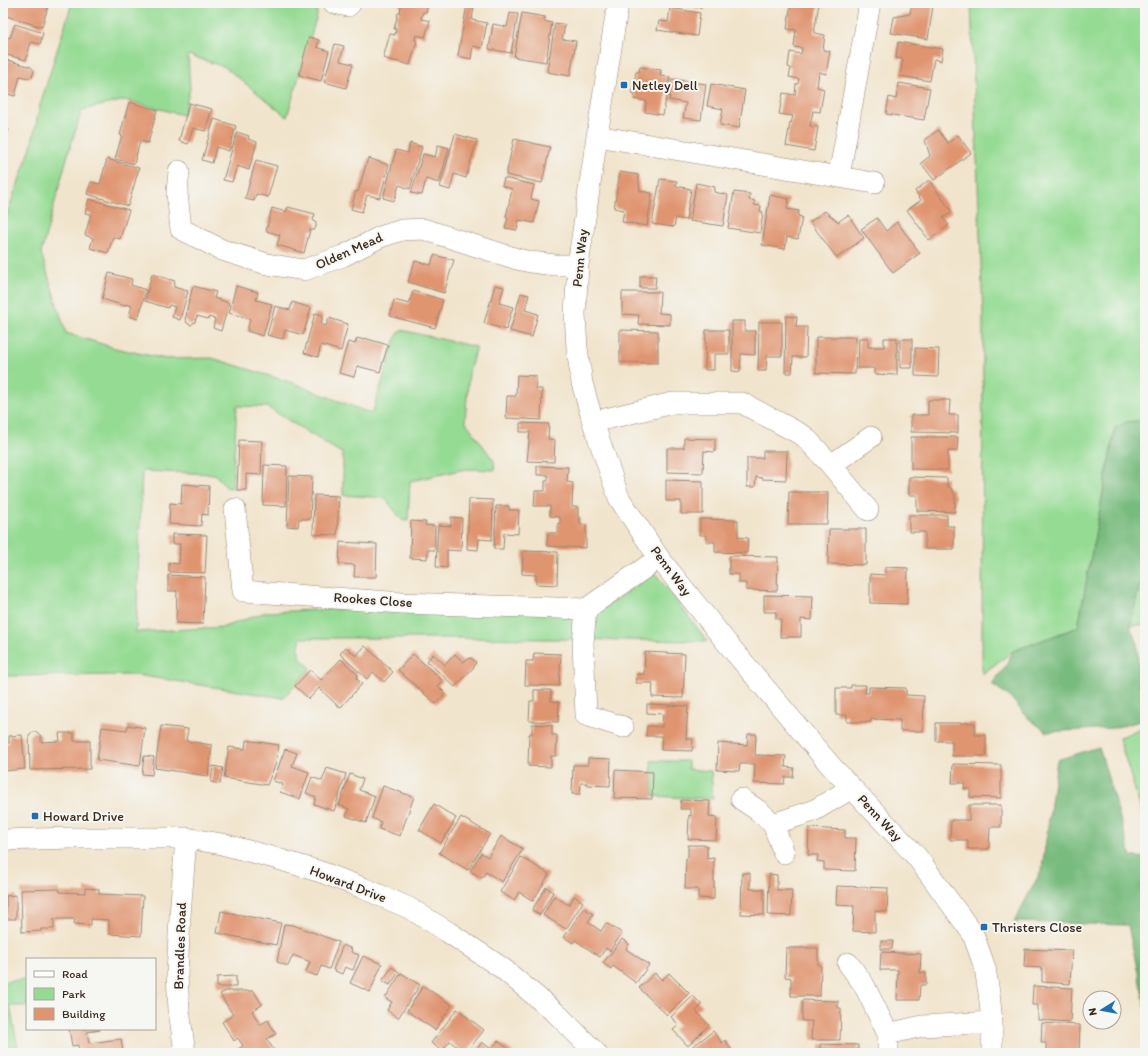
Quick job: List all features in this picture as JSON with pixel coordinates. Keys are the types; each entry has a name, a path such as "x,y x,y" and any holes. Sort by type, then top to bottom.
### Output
{"street":[{"path":"334,3 348,6 351,3"},
{"name":"Penn Way","path":"618,3 596,136 578,265 575,314 577,348 582,383 593,422 619,498 659,558 732,649 831,766 917,857 973,934 986,968 990,993 992,1053"},
{"path":"839,176 870,3"},
{"path":"596,136 874,182"},
{"name":"Olden Mead","path":"180,171 177,193 181,229 222,250 267,264 304,270 343,256 380,237 402,230 423,229 517,258 555,265 578,265"},
{"path":"593,422 673,402 742,403 804,436 831,465 868,510"},
{"path":"831,465 871,437"},
{"name":"Rookes Close","path":"235,509 243,591 402,603 586,609"},
{"path":"623,727 586,715 582,643 586,609 659,558"},
{"path":"773,824 813,811 852,788"},
{"path":"741,799 773,824 784,853"},
{"name":"Howard Drive","path":"3,840 71,838 186,838 222,844 321,872 409,908 448,932 502,968 557,1014 596,1053"},
{"name":"Brandles Road","path":"185,1053 179,1010 177,975 186,838"},
{"path":"848,963 864,985 888,1043 922,1026 992,1022"}],"green space":[{"path":"72,3 317,3 317,15 287,117 225,67 188,55 190,89 183,115 125,100 82,110 68,154 41,253 66,333 115,348 166,359 212,358 293,383 372,414 396,337 401,330 476,347 469,372 465,421 494,461 495,470 466,469 410,481 408,521 402,520 385,498 343,495 343,454 267,407 237,406 232,488 226,487 215,474 142,471 136,632 224,627 266,612 392,607 597,613 655,573 707,641 301,638 299,651 301,658 311,668 283,698 137,675 3,676 3,225 31,147 40,105"},
{"path":"971,3 1145,3 1145,420 1127,422 1115,428 1078,627 1013,651 982,674 983,315"},
{"path":"1145,420 1145,569 1141,579 1130,627 1137,641 1140,692 1145,720 1113,728 1047,732 1028,718 1010,697 992,684 1006,666 1013,651 1078,627 1115,428 1127,422"},
{"path":"1145,569 1145,625 1134,625 1130,627 1141,579"},
{"path":"1145,726 1145,823 1119,738"},
{"path":"1099,747 1131,856 1145,858 1145,1007 1128,925 1014,922 1042,869 1057,760"},
{"path":"651,761 688,761 688,769 711,771 713,799 653,796"},
{"path":"26,979 26,1006 10,1006 19,1053 3,1053 3,982"}],"building":[{"path":"4,3 49,3 42,27 3,15"},
{"path":"399,3 428,3 426,12 423,12 421,19 430,21 425,37 416,35 415,40 417,41 410,65 383,58 390,34 395,35 396,29 394,29 401,6 398,5"},
{"path":"678,3 702,3 701,8"},
{"path":"791,3 819,3 814,33 825,35 823,50 830,51 826,74 819,72 817,87 824,89 820,112 813,111 810,126 818,127 814,151 786,146 790,122 791,123 793,116 779,114 783,93 795,95 796,84 798,84 799,79 789,77 791,68 788,67 790,52 801,54 802,48 794,47 796,30 787,29"},
{"path":"912,3 933,6 928,39 891,33 894,17 910,14"},
{"path":"467,4 474,6 472,20 487,23 482,48 473,46 471,59 458,56"},
{"path":"670,8 700,13 697,36 657,30 659,21 668,22"},
{"path":"510,13 518,14 511,53 489,49 493,24 507,27"},
{"path":"522,13 545,17 544,21 552,23 546,62 514,57"},
{"path":"555,23 565,25 562,39 576,41 570,76 547,72"},
{"path":"15,24 43,33 40,44 31,42 26,60 3,54 3,36 10,38"},
{"path":"309,37 319,40 317,47 329,51 321,81 299,75"},
{"path":"898,42 943,49 941,61 934,59 930,81 900,76 903,59 896,58"},
{"path":"335,44 344,46 340,61 353,64 346,88 324,82"},
{"path":"4,59 31,67 34,71 32,77 28,78 20,76 15,96 3,93"},
{"path":"640,67 661,70 660,76 670,77 663,115 645,112 646,101 634,99 635,94 632,93 636,72 639,72"},
{"path":"672,79 706,84 701,120 683,118 686,103 669,100"},
{"path":"899,83 930,88 924,120 886,114 889,97 896,99"},
{"path":"711,84 745,90 739,128 720,125 723,109 707,106"},
{"path":"129,102 157,110 148,143 140,141 134,164 115,159"},
{"path":"189,103 212,109 205,131 193,128 188,144 179,141"},
{"path":"214,119 236,126 229,151 216,147 212,163 202,160"},
{"path":"3,127 9,130 3,139"},
{"path":"938,130 948,143 958,135 971,153 934,180 921,163 930,156 925,140"},
{"path":"237,132 249,136 248,139 257,142 249,170 237,166 232,182 223,180"},
{"path":"455,134 477,140 466,178 454,174 450,190 440,187"},
{"path":"514,139 550,147 542,183 506,175"},
{"path":"410,143 422,147 410,189 399,185 394,201 383,198 396,150 408,153"},
{"path":"438,145 449,148 439,183 426,179 422,195 411,193 423,154 435,157"},
{"path":"368,158 389,165 380,198 367,195 362,212 351,209 356,191 358,192"},
{"path":"107,159 139,168 128,206 87,194 91,182 100,184"},
{"path":"256,160 277,166 268,197 256,194 254,201 245,199"},
{"path":"620,172 638,175 640,191 652,193 647,226 622,222 624,210 614,208"},
{"path":"504,178 534,185 531,199 539,201 534,223 519,220 517,230 505,228 512,189 502,186"},
{"path":"660,179 677,181 676,186 691,189 686,220 676,218 674,227 652,224"},
{"path":"929,180 952,212 943,218 949,225 929,240 907,210 921,200 915,191"},
{"path":"696,183 715,187 714,192 728,195 723,226 690,221"},
{"path":"734,192 750,194 749,200 755,201 754,205 761,206 760,211 763,212 760,233 728,228"},
{"path":"770,195 789,199 787,209 799,211 798,216 802,217 798,239 787,237 785,249 762,245"},
{"path":"89,199 129,210 120,239 113,237 108,253 90,248 93,238 85,235 91,214 85,213"},
{"path":"288,207 315,214 313,220 316,223 316,227 314,230 310,230 304,253 277,245 280,235 266,231 272,208 286,212"},
{"path":"825,211 838,222 848,215 864,238 837,258 810,222"},
{"path":"877,218 886,231 897,222 920,253 893,273 861,229"},
{"path":"434,255 454,260 444,293 408,282 415,261 431,265"},
{"path":"109,273 132,279 131,285 146,290 138,319 129,316 132,306 125,304 125,306 102,299"},
{"path":"152,274 175,281 174,287 188,291 180,320 172,317 175,307 169,305 168,308 145,301"},
{"path":"640,276 656,276 655,288 640,288"},
{"path":"495,285 504,287 499,303 513,307 506,330 484,323"},
{"path":"193,286 216,292 214,298 229,303 221,331 213,328 215,319 209,317 208,319 197,316 195,322 191,325 187,323 185,319"},
{"path":"236,286 258,292 256,300 272,304 263,336 247,331 250,319 229,313"},
{"path":"413,291 443,300 435,328 390,316 394,300 409,304"},
{"path":"622,292 660,292 659,313 670,314 670,325 638,324 639,315 622,314"},
{"path":"521,293 529,295 525,310 538,314 532,337 510,331"},
{"path":"292,302 311,308 303,335 285,330 283,339 267,335 275,306 290,310"},
{"path":"315,313 323,315 321,324 326,326 329,318 348,324 341,351 321,345 318,357 304,353"},
{"path":"786,316 797,317 796,327 807,327 806,357 793,357 792,373 785,373"},
{"path":"732,321 745,321 745,331 755,331 755,355 741,354 740,372 732,371"},
{"path":"759,322 782,322 782,356 767,356 766,371 758,371"},
{"path":"620,330 658,331 658,363 620,362"},
{"path":"706,330 729,330 729,354 714,354 714,370 705,370"},
{"path":"816,337 856,337 855,374 816,373"},
{"path":"357,338 364,340 364,338 388,345 380,372 357,366 354,377 339,373 348,342 355,344"},
{"path":"859,338 868,338 868,347 884,347 884,338 897,338 897,375 874,374 874,368 858,368"},
{"path":"900,339 912,339 912,368 900,368"},
{"path":"915,348 939,349 938,377 915,376"},
{"path":"517,375 536,376 536,389 542,389 541,420 506,418 507,396 516,396"},
{"path":"928,400 950,400 949,415 958,415 958,433 911,432 911,415 928,415"},
{"path":"520,423 549,424 548,439 555,440 554,462 527,461 530,432 520,432"},
{"path":"911,437 958,437 957,451 948,451 948,470 911,469"},
{"path":"684,438 715,439 715,452 704,451 703,473 667,472 667,448 684,448"},
{"path":"239,440 262,441 261,475 246,474 246,490 237,490"},
{"path":"763,451 787,451 786,480 762,479 756,477 755,487 747,487 747,458 763,458"},
{"path":"264,465 287,466 286,506 263,505"},
{"path":"537,466 568,467 567,482 573,483 572,507 578,507 580,524 586,525 586,548 547,546 548,533 558,533 558,523 560,524 560,517 550,516 550,506 534,506 535,491 545,491 545,481 548,481 548,475 537,475"},
{"path":"289,476 312,477 310,519 299,519 298,527 287,526"},
{"path":"909,477 947,478 947,486 952,489 955,496 955,512 917,511 917,495 909,495"},
{"path":"666,480 703,481 703,514 681,514 681,501 666,501"},
{"path":"182,484 209,486 208,515 202,514 201,526 169,524 170,503 181,504"},
{"path":"789,492 828,492 827,524 788,524"},
{"path":"314,495 339,496 337,535 313,534"},
{"path":"469,499 493,500 492,540 479,539 478,550 467,549"},
{"path":"496,506 509,506 509,510 519,510 518,534 504,533 503,549 494,549"},
{"path":"909,515 947,515 947,526 954,526 954,549 925,549 925,532 909,532"},
{"path":"451,517 462,518 461,551 447,550 447,568 436,567 438,525 451,526"},
{"path":"700,519 738,520 738,537 748,538 747,553 715,552 715,542 707,542 706,535 700,535"},
{"path":"411,521 426,522 425,525 435,526 435,550 428,550 427,559 410,558"},
{"path":"829,529 866,529 866,565 828,564"},
{"path":"172,534 207,535 205,573 169,572 169,563 179,564 180,544 172,544"},
{"path":"340,542 377,544 376,577 354,577 355,565 339,564"},
{"path":"523,551 558,552 557,585 536,584 536,575 522,574"},
{"path":"729,556 778,557 777,591 746,590 746,583 739,583 739,574 729,574"},
{"path":"885,567 908,568 907,604 870,603 870,574 885,575"},
{"path":"168,575 205,577 203,624 176,623 177,591 168,591"},
{"path":"764,595 813,596 812,620 801,619 801,637 780,637 781,619 776,619 776,612 764,612"},
{"path":"365,646 393,672 384,682 373,672 367,679 340,654 346,647 356,656"},
{"path":"645,652 685,654 683,698 652,697 653,683 636,683 637,674 644,674"},
{"path":"534,653 561,654 559,686 525,685 526,661 533,661"},
{"path":"413,654 443,681 438,686 445,693 436,704 398,670"},
{"path":"433,654 445,665 455,654 463,662 471,658 476,662 474,667 455,687 427,661"},
{"path":"341,659 358,675 356,678 362,684 340,708 319,688 309,699 295,686 310,670 321,680"},
{"path":"851,685 866,685 865,693 869,693 869,687 906,688 906,695 924,696 923,731 900,731 900,720 871,719 871,722 847,722 847,715 836,715 836,688 851,688"},
{"path":"534,690 551,690 551,701 559,702 558,722 529,721 530,701 534,701"},
{"path":"647,704 688,706 686,739 693,739 692,751 661,750 662,736 646,736 647,726 662,727 663,714 647,713"},
{"path":"936,723 975,723 975,735 986,735 986,756 952,756 952,741 936,741"},
{"path":"532,724 552,725 552,735 557,735 556,756 551,756 551,767 528,766 529,734 532,734"},
{"path":"128,725 145,728 140,766 97,760 102,727 127,730"},
{"path":"161,726 188,729 186,741 212,745 208,776 155,768"},
{"path":"33,732 37,732 41,736 41,742 60,741 59,733 74,733 74,741 90,741 90,769 30,770 29,736"},
{"path":"748,734 756,734 755,755 786,756 785,767 794,768 793,777 785,777 784,784 754,783 755,764 740,764 739,771 717,770 718,743 747,745"},
{"path":"22,735 25,769 3,771 3,744 9,743 9,736"},
{"path":"246,740 279,745 276,763 267,785 224,778 229,747 245,749"},
{"path":"285,749 297,753 292,766 309,772 300,799 280,792 283,784 273,781"},
{"path":"144,756 154,757 152,775 142,774"},
{"path":"588,758 611,759 610,786 587,785 587,783 581,783 580,794 572,794 573,765 588,765"},
{"path":"953,764 1001,765 1001,798 970,797 970,789 964,789 965,783 952,783"},
{"path":"213,766 223,768 220,784 211,782"},
{"path":"327,768 346,774 334,811 314,804 316,797 306,793 312,777 322,781"},
{"path":"615,770 653,772 652,799 614,798"},
{"path":"350,774 363,779 359,790 375,796 366,823 346,816 349,809 339,805"},
{"path":"383,786 414,797 400,836 379,829 381,822 372,818"},
{"path":"681,800 710,801 709,816 717,817 716,840 688,839 689,815 691,816 691,809 680,809"},
{"path":"434,804 456,818 441,843 419,830"},
{"path":"969,805 1001,805 1001,827 990,827 989,849 968,849 968,840 950,840 951,820 969,820"},
{"path":"461,817 490,834 468,870 439,853"},
{"path":"809,828 845,830 845,838 856,838 855,871 824,870 824,862 817,861 818,855 808,855"},
{"path":"501,836 523,849 502,882 486,872 482,878 470,871 481,853 488,857"},
{"path":"688,845 707,845 707,859 714,858 714,899 698,898 698,889 685,889"},
{"path":"521,857 549,874 533,901 519,892 514,900 500,892"},
{"path":"742,873 750,873 750,889 764,889 764,915 741,914"},
{"path":"769,874 777,875 777,890 792,890 791,916 768,915"},
{"path":"837,886 888,888 887,912 875,911 875,932 853,931 854,906 836,905"},
{"path":"546,887 553,892 540,915 532,910"},
{"path":"85,888 99,889 99,894 143,896 141,936 109,934 109,920 91,919 91,925 74,924 75,919 54,919 54,929 41,929 41,931 22,932 21,890 59,889 60,892 85,893"},
{"path":"16,895 16,919 6,919 6,896"},
{"path":"554,896 569,905 574,896 583,902 566,929 543,915"},
{"path":"584,908 593,914 588,922 601,931 606,923 622,933 610,951 606,948 600,957 575,940 573,943 564,937"},
{"path":"221,911 281,923 276,945 217,933"},
{"path":"284,924 293,925 339,942 329,969 321,966 317,976 306,972 310,962 293,955 288,966 277,962"},
{"path":"622,939 629,944 626,949 649,965 636,983 613,966 611,969 603,963"},
{"path":"881,941 893,941 892,949 881,949"},
{"path":"343,945 352,949 351,952 359,955 353,970 345,967 342,974 333,970"},
{"path":"786,948 818,948 818,965 821,965 820,996 791,996 791,978 785,977"},
{"path":"1025,949 1072,951 1070,984 1042,982 1042,968 1024,967"},
{"path":"881,952 921,954 920,973 926,973 926,985 920,985 919,1000 897,1000 898,970 880,970"},
{"path":"363,956 382,964 370,992 350,983"},
{"path":"392,967 399,972 390,985 382,981"},
{"path":"401,973 420,985 398,1018 387,1010 392,1002 385,998"},
{"path":"655,973 662,980 669,973 689,993 667,1015 639,988"},
{"path":"236,976 236,987 217,987 217,977"},
{"path":"423,986 452,1005 435,1030 407,1011"},
{"path":"1033,986 1072,988 1070,1022 1038,1020 1038,1005 1032,1005"},
{"path":"226,991 254,991 262,1005 252,1011 260,1025 268,1020 276,1034 267,1039 275,1052 231,1053 243,1046 238,1038 234,1041 222,1022 233,1015 220,994"},
{"path":"693,996 702,1005 696,1011 709,1025 688,1046 673,1030 679,1025 671,1017"},
{"path":"802,1000 838,1001 838,1008 841,1008 840,1040 811,1040 812,1021 802,1021"},
{"path":"457,1009 484,1030 466,1053 450,1041 442,1051 431,1043"},
{"path":"1042,1023 1080,1025 1079,1053 1046,1053 1046,1043 1041,1043"},
{"path":"69,1030 100,1030 87,1032 89,1043 121,1039 123,1053 79,1053 78,1045 72,1046"},
{"path":"713,1031 722,1043 725,1040 733,1052 732,1053 684,1053"},
{"path":"498,1041 514,1053 474,1053 482,1042 491,1049"},
{"path":"820,1044 858,1045 858,1053 820,1053"}],"place":[{"name":"Netley Dell","path":"624,85"},
{"name":"Howard Drive","path":"35,816"},
{"name":"Thristers Close","path":"984,927"}]}
